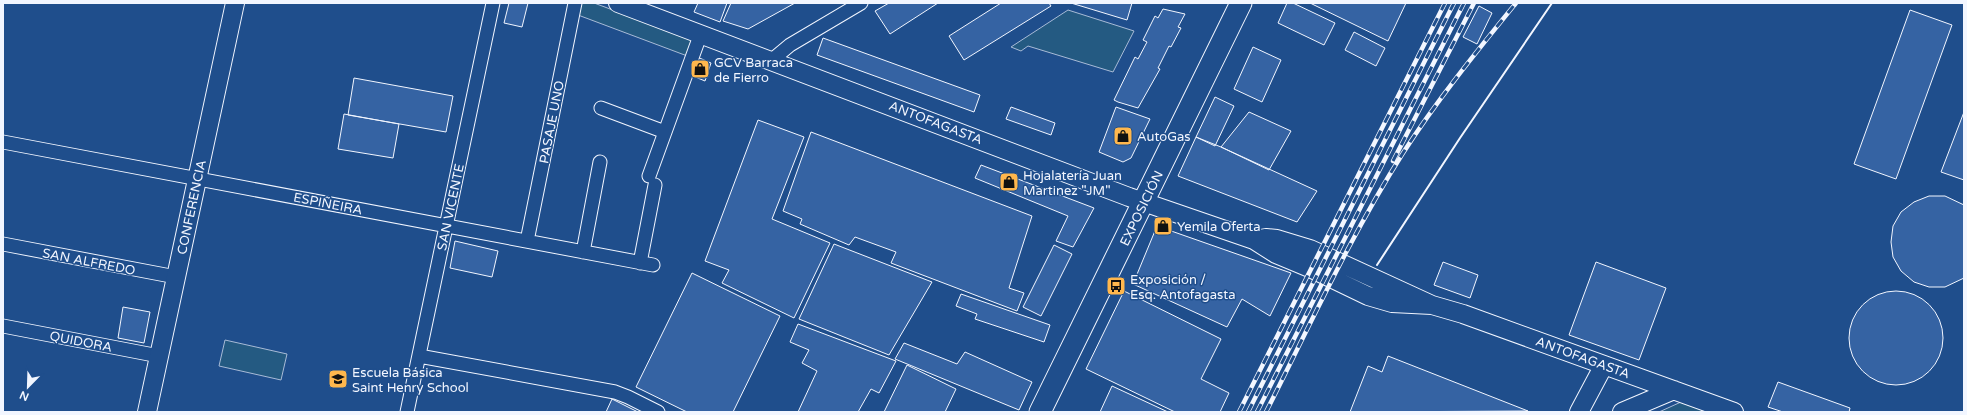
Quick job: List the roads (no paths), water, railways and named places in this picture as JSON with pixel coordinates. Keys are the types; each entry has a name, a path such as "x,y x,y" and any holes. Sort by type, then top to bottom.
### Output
{"main road":[{"name":"CONFERENCIA","path":"147,412 234,3"},
{"name":"ANTOFAGASTA","path":"618,3 701,33 1144,202 1254,240 1266,238 1277,239 1310,249 1432,305 1463,314 1734,412"},
{"name":"EXPOSICIÓN","path":"1040,412 1241,3"},
{"path":"1579,412 1604,365"},
{"path":"1622,412 1674,390"}],"street":[{"name":"SAN VICENTE","path":"407,412 493,3"},
{"name":"PASAJE UNO","path":"527,241 575,3"},
{"path":"772,60 790,45 861,3"},
{"path":"601,108 665,132 701,33"},
{"name":"ESPIÑEIRA","path":"3,142 646,264 652,181 665,132"},
{"path":"584,252 600,162"},
{"name":"SAN ALFREDO","path":"3,244 176,277"},
{"name":"QUIDORA","path":"3,326 159,356"},
{"path":"419,356 615,392 658,412"}],"railway":[{"path":"1239,412 1445,3"},
{"path":"1248,412 1454,3"},
{"path":"1257,412 1464,3"},
{"path":"1393,161 1474,3"},
{"path":"1266,412 1348,248 1384,184 1416,133 1443,95 1516,3"}],"place":[{"name":"GCV Barraca de Fierro","path":"700,69"},
{"name":"AutoGas","path":"1123,136"},
{"name":"Hojalatería Juan Martinez \"JM\"","path":"1009,182"},
{"name":"Yemila Oferta","path":"1163,226"},
{"name":"Exposición / Esq. Antofagasta","path":"1116,286"},
{"name":"Escuela Básica Saint Henry School","path":"338,379"}]}
